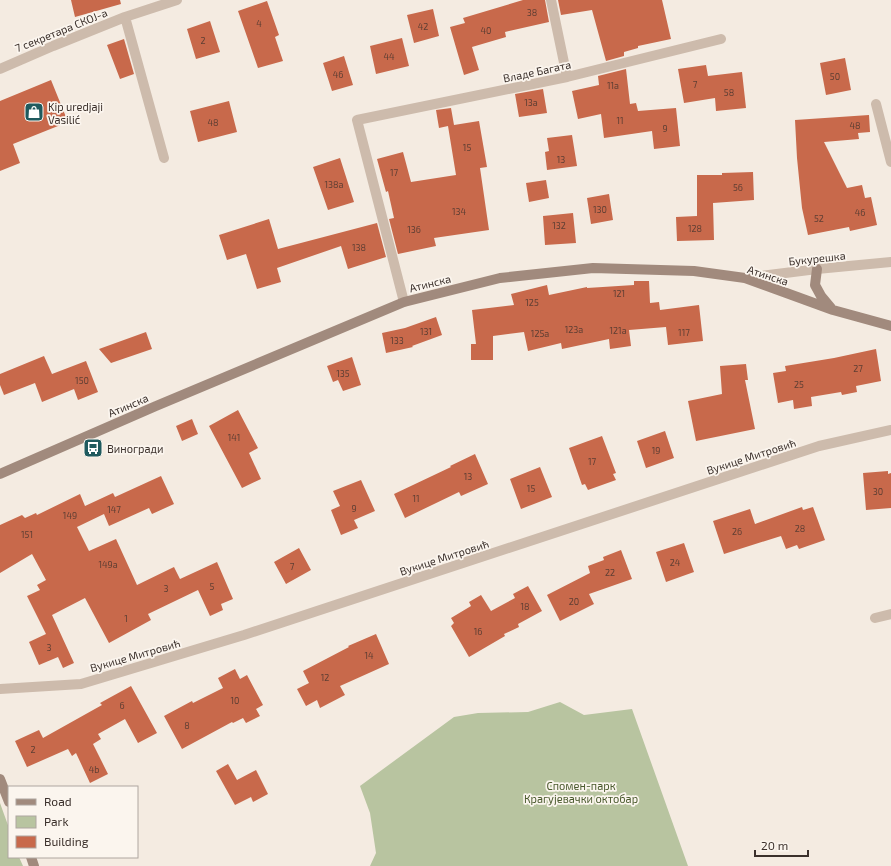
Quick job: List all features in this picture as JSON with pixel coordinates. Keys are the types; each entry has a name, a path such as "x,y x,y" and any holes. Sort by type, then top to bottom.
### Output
{"street":[{"name":"7 секретара СКОЈ-а","path":"0,69 125,17 177,0"},
{"path":"552,0 568,77"},
{"path":"125,17 164,158"},
{"name":"Владе Багата","path":"404,302 357,120 568,77 721,39"},
{"path":"876,104 891,162"},
{"name":"Букурешка","path":"745,278 891,262"},
{"name":"Атинска","path":"0,474 156,406 404,302 500,278 593,268 694,271 745,278 833,310 891,326"},
{"path":"817,269 815,285 820,296 833,310"},
{"name":"Вукице Митровић","path":"0,689 81,684 244,635 819,446 891,430"},
{"path":"875,618 891,614"},
{"path":"0,779 8,799"}],"green space":[{"name":"Спомен-парк Крагујевачки октобар","path":"560,702 584,715 632,709 688,866 370,866 376,853 370,813 360,786 454,717 478,713 528,712"},
{"path":"0,803 8,825 8,858 19,858 23,866 0,866"}],"building":[{"path":"71,0 120,0 121,4 75,17"},
{"path":"523,0 545,0 549,22 505,32 506,37 472,47 479,70 464,75 450,27 465,23 463,18"},
{"path":"558,0 662,0 671,39 638,46 638,48 624,52 624,56 606,61 592,10 561,15"},
{"path":"267,1 279,35 275,37 283,61 258,68 238,11"},
{"path":"433,9 439,36 414,43 407,15"},
{"path":"210,21 220,52 196,59 187,29"},
{"path":"402,38 409,66 376,74 370,46"},
{"path":"124,39 134,74 120,79 107,45"},
{"path":"344,56 353,85 332,91 323,63"},
{"path":"845,58 851,90 826,95 820,63"},
{"path":"706,65 708,76 742,72 746,108 716,111 715,98 684,103 678,69"},
{"path":"626,69 630,104 636,103 638,111 676,108 680,146 654,149 652,131 604,138 601,114 578,119 572,91 599,85 598,76"},
{"name":"Kip uredjaji Vasilić","path":"51,80 68,122 13,144 20,163 0,171 0,101"},
{"path":"543,89 547,113 519,117 515,94"},
{"path":"229,101 237,132 198,142 190,111"},
{"path":"451,108 454,125 479,121 487,167 480,168 489,230 434,238 436,246 398,254 389,219 394,218 388,191 386,192 377,159 403,152 411,182 456,175 448,126 439,128 436,110"},
{"path":"869,115 870,132 858,133 859,139 824,142 847,188 862,185 865,198 871,197 877,225 850,231 849,227 808,235 802,208 795,120"},
{"path":"572,135 577,166 547,170 545,152 549,151 547,138"},
{"path":"340,158 354,202 328,210 313,167"},
{"path":"753,172 754,200 713,203 714,240 677,241 676,217 697,216 697,175 722,175 722,173"},
{"path":"546,180 549,198 529,202 526,183"},
{"path":"609,194 613,220 591,224 587,198"},
{"path":"573,213 576,243 545,245 543,216"},
{"path":"269,219 278,249 377,223 386,257 348,269 341,246 277,268 281,282 257,289 246,254 227,260 219,235"},
{"path":"634,281 649,281 650,303 659,302 660,310 699,305 703,341 668,345 666,327 629,330 631,346 610,349 609,339 562,349 561,343 528,351 524,332 493,336 493,360 471,360 471,344 476,344 472,310 514,305 511,294 547,285 549,295 587,287 634,285"},
{"path":"436,317 442,335 412,346 413,347 386,353 382,333 405,328"},
{"path":"146,332 152,349 111,363 99,349"},
{"path":"876,349 881,381 856,386 857,392 842,395 841,392 811,397 812,406 794,409 793,400 778,403 773,373 786,371 785,366"},
{"path":"44,356 52,374 86,361 98,392 78,400 74,389 42,402 35,383 4,395 0,385 0,374"},
{"path":"352,357 361,385 343,391 338,380 333,382 327,366"},
{"path":"746,364 748,380 745,380 755,429 696,441 688,401 722,394 720,366"},
{"path":"238,410 258,448 249,453 261,479 242,488 209,426"},
{"path":"192,419 198,434 182,441 176,426"},
{"path":"665,431 674,458 646,468 637,441"},
{"path":"602,436 616,473 613,474 616,480 588,490 585,484 582,485 569,448"},
{"path":"475,454 488,484 461,496 459,492 405,518 394,494"},
{"path":"540,467 552,497 521,509 510,479"},
{"path":"888,471 888,474 891,473 891,508 866,510 863,473"},
{"path":"161,476 174,504 152,514 149,508 109,526 104,514 77,527 89,551 116,539 137,585 174,567 180,579 217,562 233,599 221,604 223,610 210,616 198,590 148,614 151,620 109,643 85,598 52,615 74,663 63,668 58,657 39,665 29,642 46,634 27,596 40,590 37,585 46,580 32,554 0,573 0,525 22,515 25,518 36,513 37,515 80,494 85,506 113,493 115,497"},
{"path":"361,480 375,511 354,520 358,528 341,535 331,510 340,506 333,491"},
{"path":"802,507 803,510 813,507 825,540 799,549 797,545 786,549 781,536 724,554 713,521 750,509 755,524"},
{"path":"684,543 694,572 666,582 656,552"},
{"path":"299,548 311,570 286,584 274,562"},
{"path":"621,550 632,579 589,594 594,604 560,621 547,595 590,573 588,566 604,560 603,557"},
{"path":"528,586 542,611 518,624 519,627 504,634 505,636 469,657 451,626 454,623 451,618 471,606 469,602 481,595 491,611 515,598 513,594"},
{"path":"376,634 389,664 340,686 345,695 320,708 317,700 306,706 297,689 309,683 303,671 349,647 348,646"},
{"path":"235,669 240,679 247,675 263,705 256,709 260,716 246,723 243,718 233,723 232,722 182,749 164,716 192,701 193,703 223,688 218,678"},
{"path":"131,686 157,733 138,743 125,719 98,734 101,739 93,744 108,774 90,783 76,753 72,756 68,749 27,767 15,741 39,730 43,738 102,705 100,703"},
{"path":"228,764 237,780 256,770 268,794 253,802 251,797 235,805 216,771"}],"place":[{"name":"Kip uredjaji Vasilić","path":"34,112"},
{"name":"Виногради","path":"93,448"}]}
